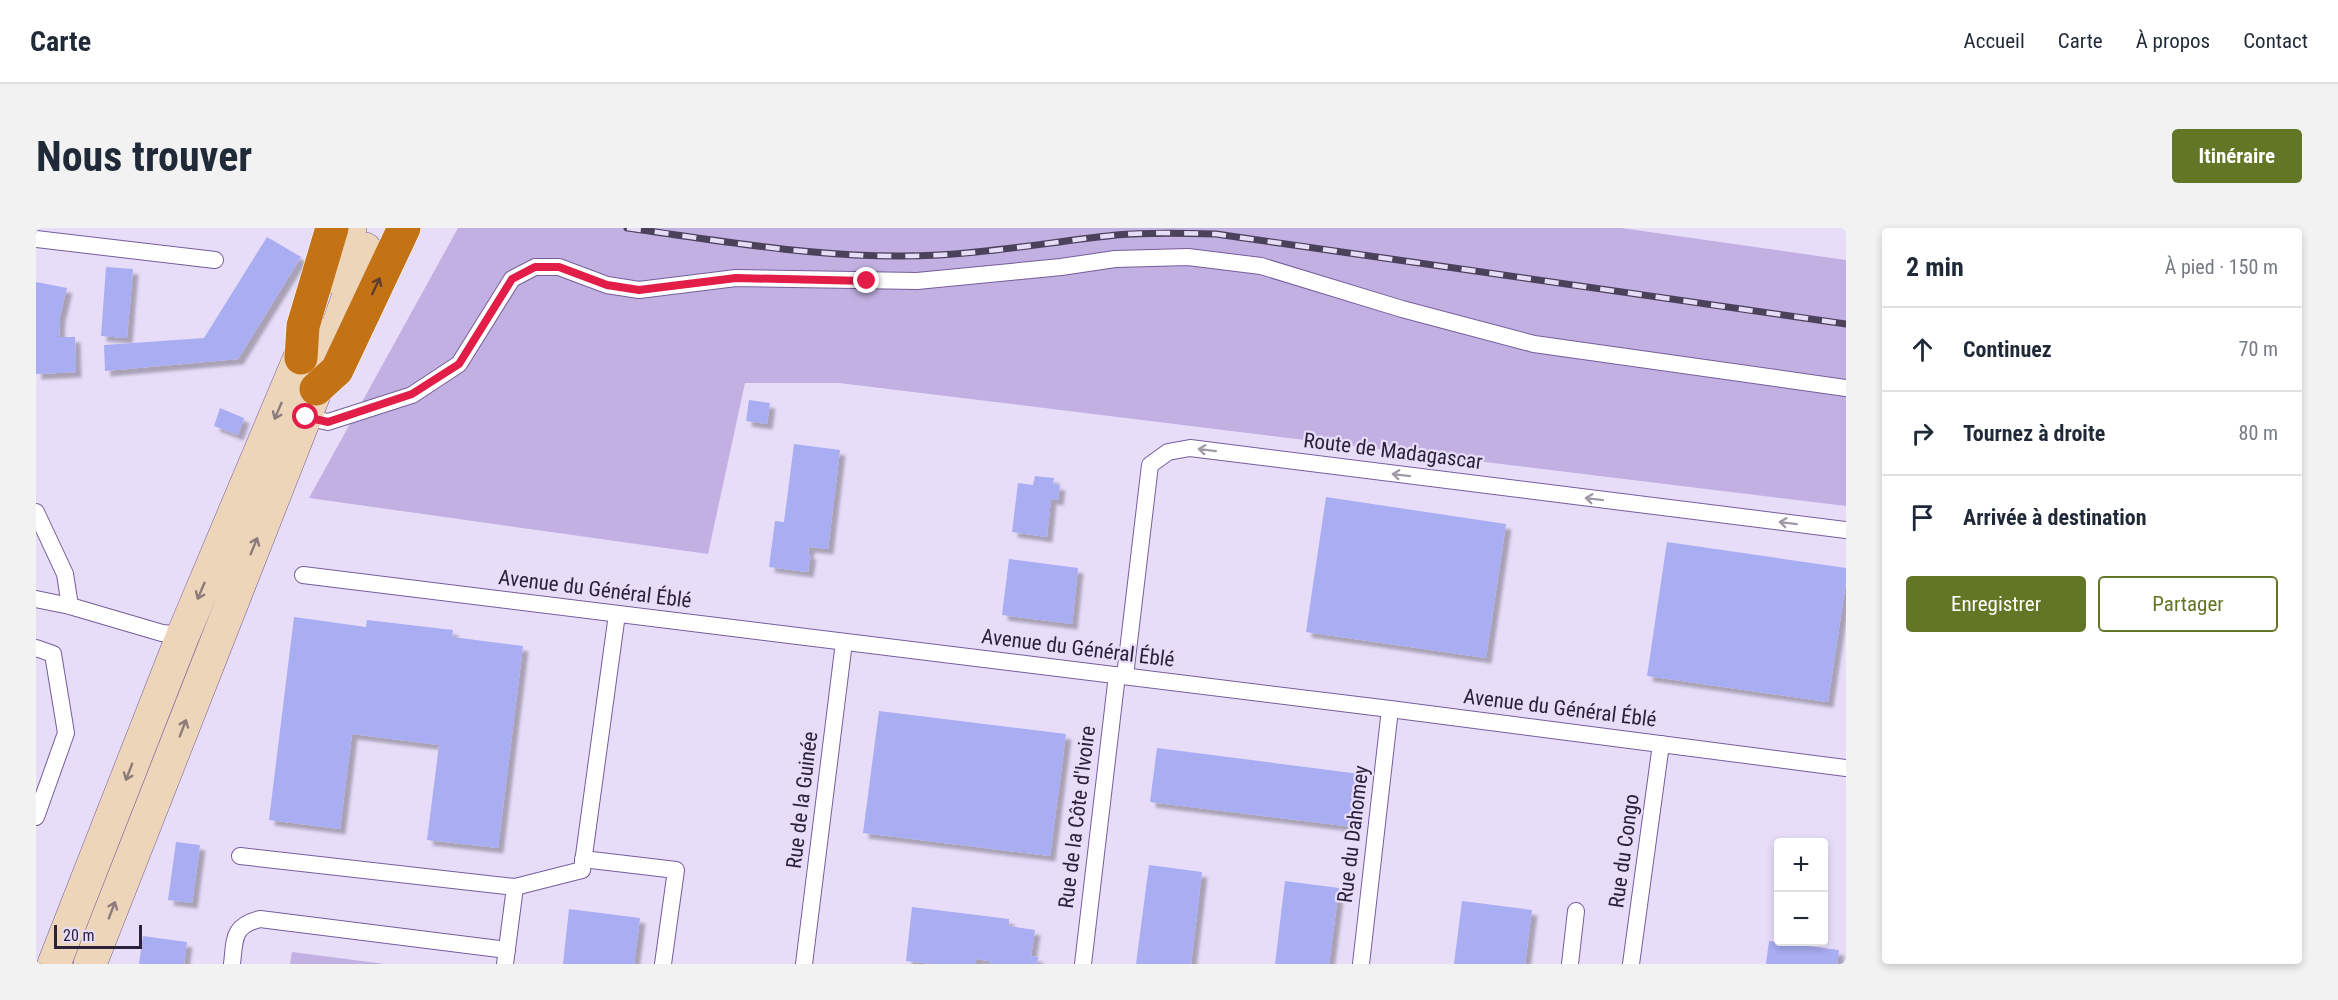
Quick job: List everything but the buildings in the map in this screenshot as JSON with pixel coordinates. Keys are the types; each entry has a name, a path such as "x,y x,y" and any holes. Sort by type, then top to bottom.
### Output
{"highway":[{"path":"301,358 303,326 332,228"},
{"path":"311,403 337,370 404,228"}],"main road":[{"path":"54,964 183,635 301,358 350,228"},
{"path":"90,964 311,403 372,228"}],"lane":[{"path":"36,239 214,260"},
{"path":"311,403 328,422 412,394 459,364 512,279 535,267 559,267 607,285 639,290 736,278 917,281 1061,267 1115,259 1188,257 1261,266 1402,309 1534,344 1846,388"},
{"name":"Route de Madagascar","path":"1121,676 1150,465 1168,452 1190,448 1846,530"},
{"path":"36,512 65,574 70,606"},
{"name":"Avenue du Général Éblé","path":"303,574 1846,768"},
{"path":"36,599 70,606 162,633 183,635"},
{"path":"240,856 515,887 582,870 617,614"},
{"name":"Rue de la Guinée","path":"804,964 844,642"},
{"path":"36,648 53,654 66,733 36,817"},
{"name":"Rue de la Côte d'Ivoire","path":"1083,964 1121,676"},
{"name":"Rue du Dahomey","path":"1361,964 1390,709"},
{"name":"Rue du Congo","path":"1631,964 1661,744"},
{"path":"583,859 676,870 663,964"},
{"path":"232,964 236,933 246,923 260,919 506,957 515,887"},
{"path":"1569,964 1576,911"}],"shaded area":[{"path":"458,228 1621,228 1846,260 1846,506 839,383 745,383 708,554 309,498"},
{"path":"292,952 385,964 290,964"}],"railway":[{"path":"627,228 783,249 900,256 984,251 1128,234 1216,234 1846,324"}],"route":[{"path":"306,417 328,422 412,394 459,364 512,279 535,267 559,267 607,285 639,290 736,278 867,281"}]}
